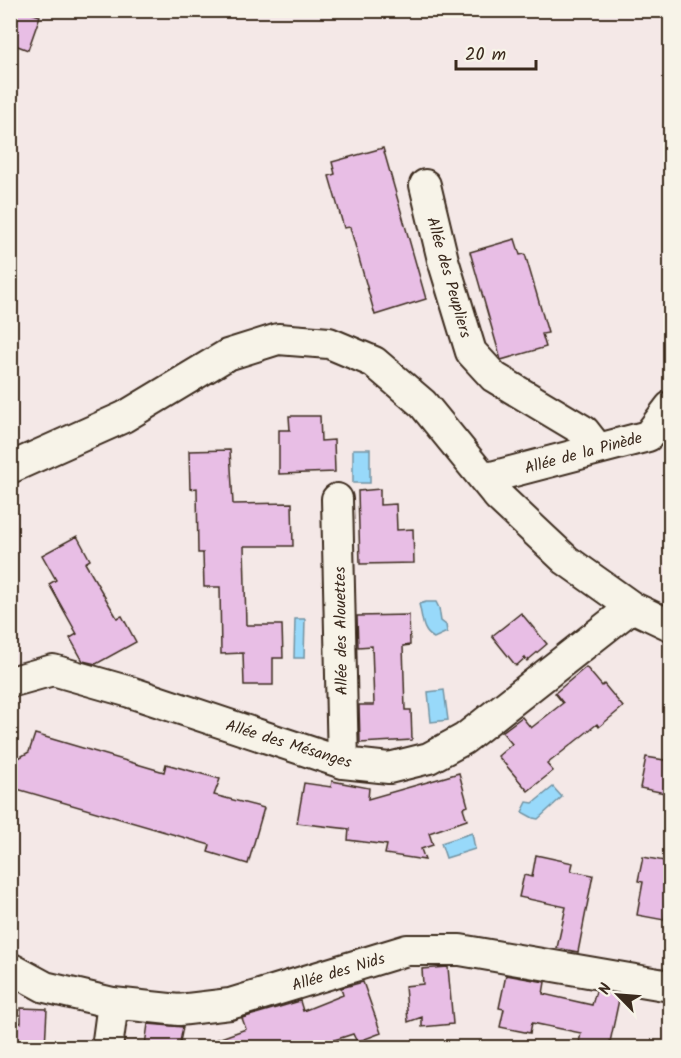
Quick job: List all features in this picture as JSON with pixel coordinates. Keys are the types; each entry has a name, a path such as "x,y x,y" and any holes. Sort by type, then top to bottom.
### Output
{"street":[{"name":"Allée des Peupliers","path":"425,186 442,260 471,352 494,377 584,431 598,449"},
{"path":"10,468 124,417 227,356 278,339 329,344 374,362 423,404 498,496 566,560 632,607 670,626"},
{"name":"Allée de la Pinède","path":"484,479 648,436 670,407"},
{"name":"Allée des Alouettes","path":"338,499 343,762"},
{"name":"Allée des Mésanges","path":"10,682 53,670 130,692 343,762 389,768 429,758 464,739 632,607"},
{"name":"Allée des Nids","path":"10,968 45,987 113,1003 180,1010 230,1004 406,950 460,950 670,986"},
{"path":"107,1047 113,1003"}],"water":[{"path":"353,449 370,449 370,483 353,483"},
{"path":"436,602 441,621 446,625 447,632 434,638 427,632 422,619 419,604"},
{"path":"295,619 305,619 304,658 294,658"},
{"path":"444,690 448,720 431,722 428,692"},
{"path":"553,787 562,797 538,819 522,812 527,802 533,803"},
{"path":"472,833 475,849 446,858 441,843"}],"building":[{"path":"10,10 21,10 40,16 28,50 10,43"},
{"path":"383,148 426,299 375,315 350,227 344,228 329,176 335,174 332,162"},
{"path":"515,239 520,255 525,254 548,333 542,334 546,347 501,360 470,252"},
{"path":"289,416 320,416 321,441 334,440 335,472 279,474 279,430 290,430"},
{"path":"230,450 233,504 292,503 293,546 244,546 246,625 282,625 283,658 273,658 273,685 244,685 243,653 221,654 220,587 204,587 203,553 198,553 197,488 190,489 189,451"},
{"path":"380,489 380,505 396,504 397,530 413,529 414,563 360,564 358,491"},
{"path":"77,536 90,560 85,563 117,618 122,616 136,642 96,664 83,661 70,638 77,634 49,584 56,580 42,555"},
{"path":"521,613 547,644 527,661 525,658 516,666 492,636"},
{"path":"409,615 410,645 403,646 405,710 411,710 412,740 360,743 359,705 374,705 372,646 358,647 357,616"},
{"path":"586,667 623,707 599,727 597,724 547,764 553,771 528,791 498,756 512,744 502,732 522,717 531,728 563,703 555,693"},
{"path":"35,734 164,772 166,764 220,779 214,795 264,808 248,864 208,852 210,845 10,787 10,763 29,752"},
{"path":"646,757 670,761 670,794 640,788"},
{"path":"459,773 468,806 463,808 467,820 429,833 433,845 421,849 425,860 385,854 387,845 348,840 349,829 297,823 304,783 331,787 332,781 369,788 368,799"},
{"path":"536,855 573,863 571,871 593,875 578,952 557,948 566,907 519,897 524,875 532,877"},
{"path":"643,857 670,862 670,911 666,910 664,920 637,915 643,882 638,881"},
{"path":"448,967 453,1024 422,1027 422,1017 408,1022 405,986 423,984 422,969"},
{"path":"506,975 545,982 543,994 592,1005 596,991 620,995 609,1047 579,1043 581,1033 532,1023 530,1033 500,1027 504,1009 499,1008"},
{"path":"363,982 381,1033 357,1042 353,1034 313,1047 205,1047 204,1044 246,1029 242,1018 300,1001 303,1011 343,995 341,988"},
{"path":"21,1008 47,1009 45,1047 10,1047 10,1023 21,1023"},
{"path":"148,1024 183,1027 179,1047 145,1045"}]}
